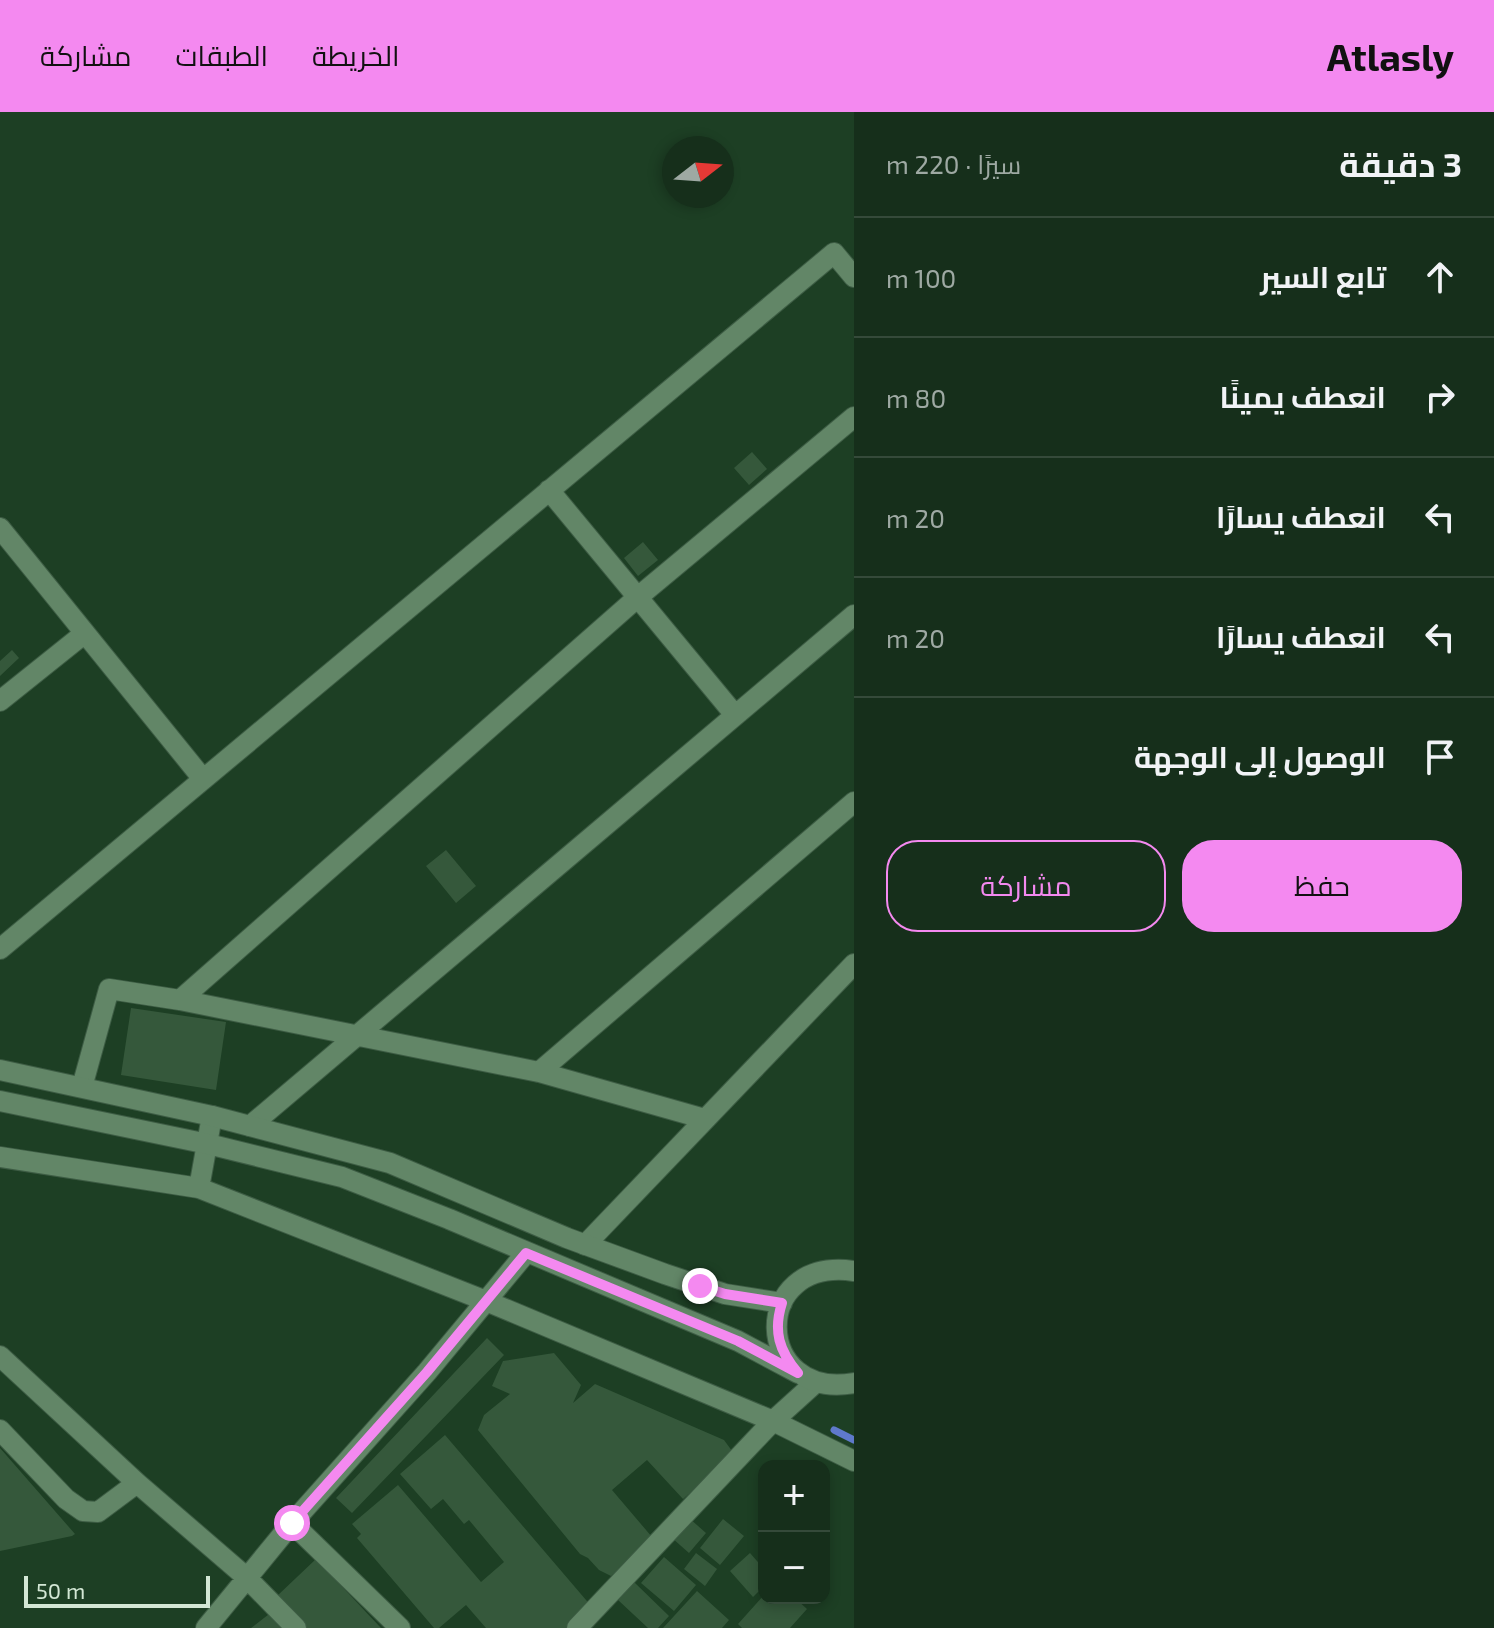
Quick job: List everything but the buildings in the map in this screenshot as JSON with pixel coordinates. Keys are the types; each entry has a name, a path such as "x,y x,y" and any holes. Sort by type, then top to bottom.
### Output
{"street":[{"path":"0,949 834,253 854,277"},
{"path":"180,1000 638,597 854,417"},
{"path":"549,490 735,715"},
{"path":"0,528 203,779"},
{"path":"250,1126 854,615"},
{"path":"0,701 85,633"},
{"path":"539,1072 854,802"},
{"path":"585,1245 854,964"},
{"path":"82,1087 109,989 180,1000 539,1072 705,1119"},
{"path":"0,1070 212,1116 390,1163 585,1245 725,1294 782,1303"},
{"path":"0,1101 208,1144 342,1177 738,1341 806,1378 834,1386 854,1383"},
{"path":"199,1188 212,1116"},
{"path":"0,1157 199,1188 486,1301 773,1421 854,1461"},
{"path":"206,1628 292,1523 427,1372 526,1253"},
{"path":"806,1378 785,1359 779,1345 777,1317 782,1303 794,1285 811,1273 832,1268 854,1271"},
{"path":"0,1356 137,1483 246,1577 296,1628"},
{"path":"577,1628 773,1421 806,1378"},
{"path":"0,1430 66,1499 83,1511 98,1512 137,1483"},
{"path":"292,1523 400,1628"}],"waterway":[{"path":"834,1430 854,1440"}],"route":[{"path":"292,1523 427,1372 526,1253 738,1341 798,1373 785,1359 779,1345 777,1317 782,1303 725,1294 700,1286"}]}
